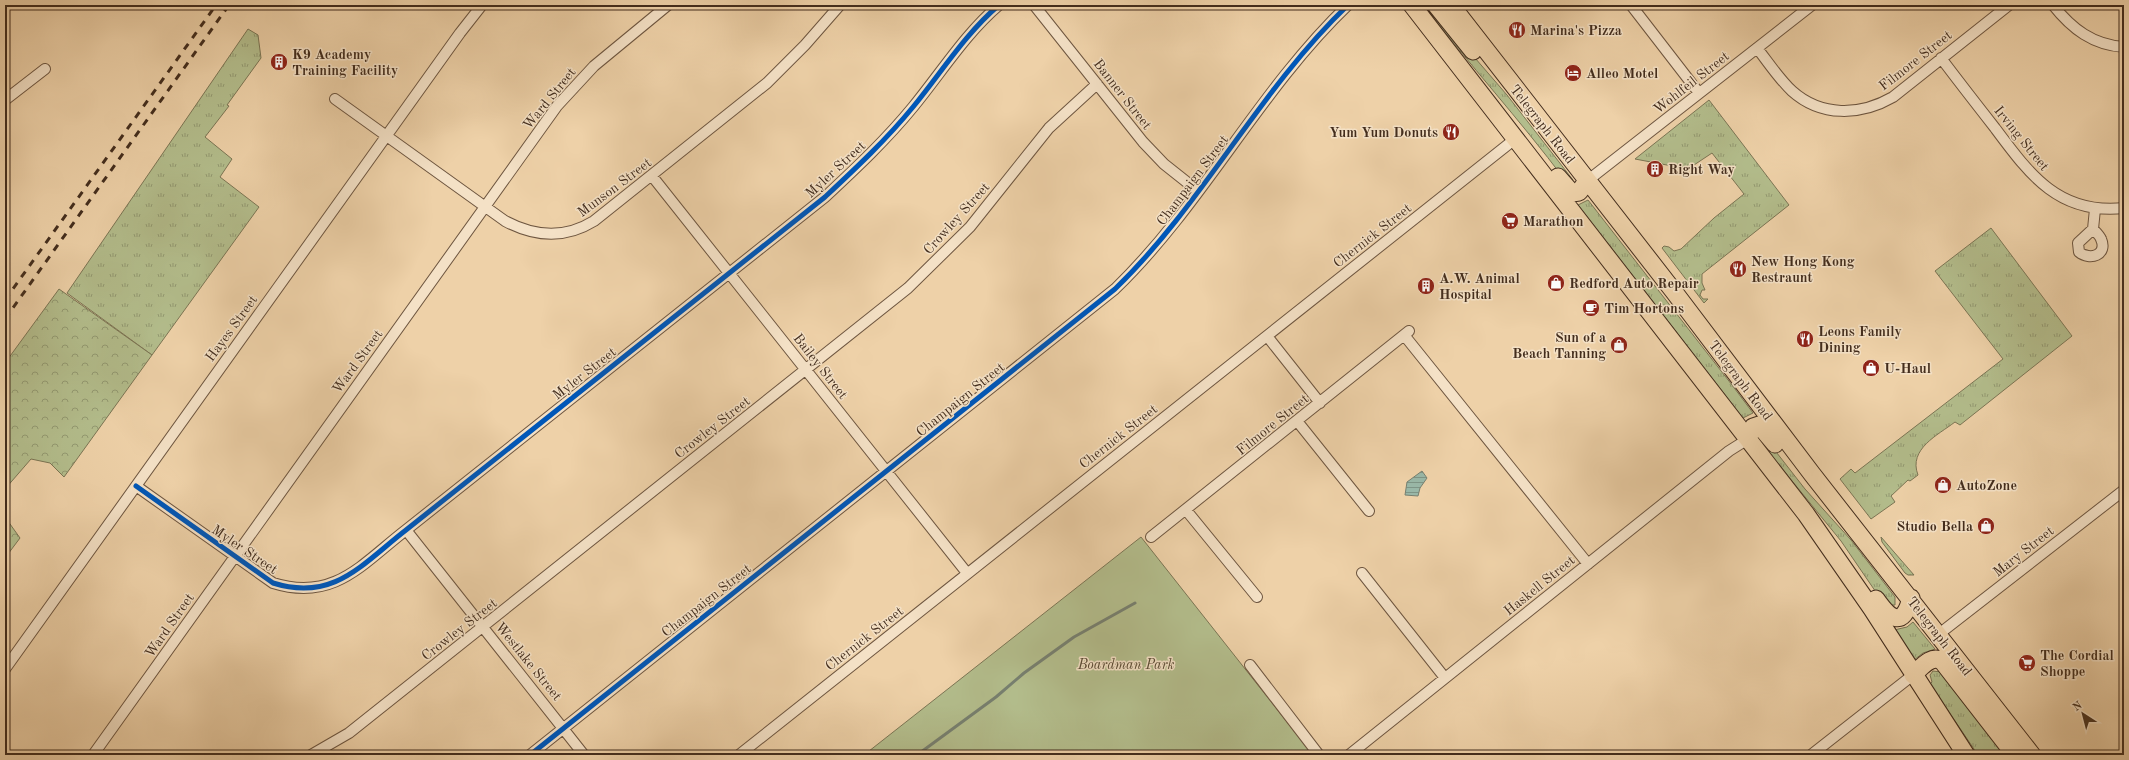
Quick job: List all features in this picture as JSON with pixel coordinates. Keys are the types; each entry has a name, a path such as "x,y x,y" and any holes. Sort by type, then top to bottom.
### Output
{"main road":[{"path":"1412,5 1514,139 1806,514 1872,609 1913,675 1966,755"},
{"path":"1436,5 1474,52 1500,68"},
{"name":"Telegraph Road","path":"1451,5 1675,293 1844,515 1911,598 2032,755"},
{"path":"1481,94 1513,118 1572,194 1579,192 1587,181"},
{"path":"1748,439 1753,427 1759,426 1763,428 1815,494 1844,515"},
{"path":"1806,514 1825,526 1838,542 1889,616 1898,618 1904,614 1908,610 1911,598"},
{"path":"1913,675 1931,660 1936,659 1942,662 2015,755"}],"street":[{"name":"Hayes Street","path":"5,669 386,135 482,5"},
{"name":"Ward Street","path":"93,755 557,106 594,66 668,5"},
{"name":"Munson Street","path":"335,99 505,221 525,230 546,234 565,233 579,229 594,221 767,83 805,46 840,5"},
{"name":"Myler Street","path":"136,486 273,583 299,589 317,588 332,584 345,577 825,197 860,164 912,108 974,30 999,5"},
{"name":"Banner Street","path":"1034,5 1157,157 1198,191"},
{"name":"Champaign Street","path":"530,755 1115,289 1155,248 1301,56 1348,5"},
{"path":"1631,5 1699,93"},
{"name":"Wohlfeil Street","path":"1587,181 1812,5"},
{"name":"Filmore Street","path":"1757,48 1784,82 1798,96 1820,107 1841,111 1862,110 1882,103 1893,97 2010,5"},
{"path":"2053,5 2065,20 2085,36 2105,44 2124,47"},
{"name":"Irving Street","path":"1941,58 2033,176 2048,190 2062,198 2095,209 2124,208"},
{"path":"5,100 45,69"},
{"name":"Crowley Street","path":"311,755 349,733 908,288 970,227 1049,128 1097,84"},
{"name":"Chernick Street","path":"739,755 1514,139"},
{"name":"Bailey Street","path":"652,176 967,573"},
{"path":"2093,229 2095,209"},
{"name":"Filmore Street","path":"1151,537 1320,404 1406,333 1588,564"},
{"path":"1267,336 1320,404"},
{"path":"1297,421 1369,511"},
{"name":"Haskell Street","path":"1349,755 1729,451 1748,439"},
{"name":"Mary Street","path":"1938,634 2124,490"},
{"path":"1186,510 1257,597"},
{"name":"Westlake Street","path":"406,530 584,755"},
{"path":"1362,573 1445,678"},
{"path":"1250,665 1319,755"},
{"path":"1811,755 1913,675"}],"green space":[{"path":"1423,5 1431,5 1507,95 1573,180 1571,182 1565,180"},
{"path":"248,29 258,35 261,58 227,105 229,106 205,137 232,159 220,177 259,207 152,355 67,293"},
{"path":"1709,100 1789,205 1702,274 1702,283 1705,290 1702,290 1700,295 1703,299 1708,299 1704,303 1662,248 1664,246 1669,247 1674,251 1681,249 1714,218 1744,194 1712,153 1688,169 1635,159"},
{"path":"1588,200 1753,413 1743,418 1578,205"},
{"path":"1991,228 2072,336 1960,425 1955,422 1926,444 1917,458 1916,466 1918,475 1910,481 1908,480 1891,496 1895,502 1871,519 1840,479 1851,469 1855,473 2003,359 1935,271"},
{"path":"59,289 152,355 64,477 50,463 31,459 5,489 5,363"},
{"path":"1759,436 1766,439 1805,489 1851,540 1895,597 1895,605 1889,605 1882,601 1841,541 1757,438"},
{"path":"5,517 20,538 5,558"},
{"name":"Boardman Park","path":"1141,537 1313,755 864,755"},
{"path":"1881,537 1914,575 1908,575 1905,573 1882,542"},
{"path":"1913,622 1935,649 1923,653 1914,660 1894,630 1907,627"},
{"path":"1933,671 1941,672 2010,755 1978,755 1930,684 1932,682 1930,675"}],"shaded area":[{"path":"1422,471 1427,478 1420,488 1418,496 1405,495 1407,482"}],"waterway":[{"path":"917,755 996,697 1024,673 1074,637 1135,603"}],"railway":[{"path":"5,300 216,5"},
{"path":"5,319 229,5"}],"cycle path":[{"path":"136,486 273,583 294,588 313,588 330,584 346,576 361,567 825,197 892,131 913,107 975,28 999,5"},
{"path":"530,755 1115,289 1147,256 1176,221 1286,73 1316,38 1348,5"}],"place":[{"name":"Marina's Pizza","path":"1517,30"},
{"name":"K9 Academy Training Facility","path":"279,62"},
{"name":"Alleo Motel","path":"1573,73"},
{"name":"Yum Yum Donuts","path":"1451,132"},
{"name":"Right Way","path":"1655,169"},
{"name":"Marathon","path":"1510,221"},
{"name":"New Hong Kong Restraunt","path":"1738,269"},
{"name":"Redford Auto Repair","path":"1556,283"},
{"name":"A.W. Animal Hospital","path":"1426,286"},
{"name":"Tim Hortons","path":"1591,308"},
{"name":"Leons Family Dining","path":"1805,339"},
{"name":"Sun of a Beach Tanning","path":"1619,345"},
{"name":"U-Haul","path":"1871,368"},
{"name":"AutoZone","path":"1943,485"},
{"name":"Studio Bella","path":"1986,526"},
{"name":"The Cordial Shoppe","path":"2027,663"}]}
